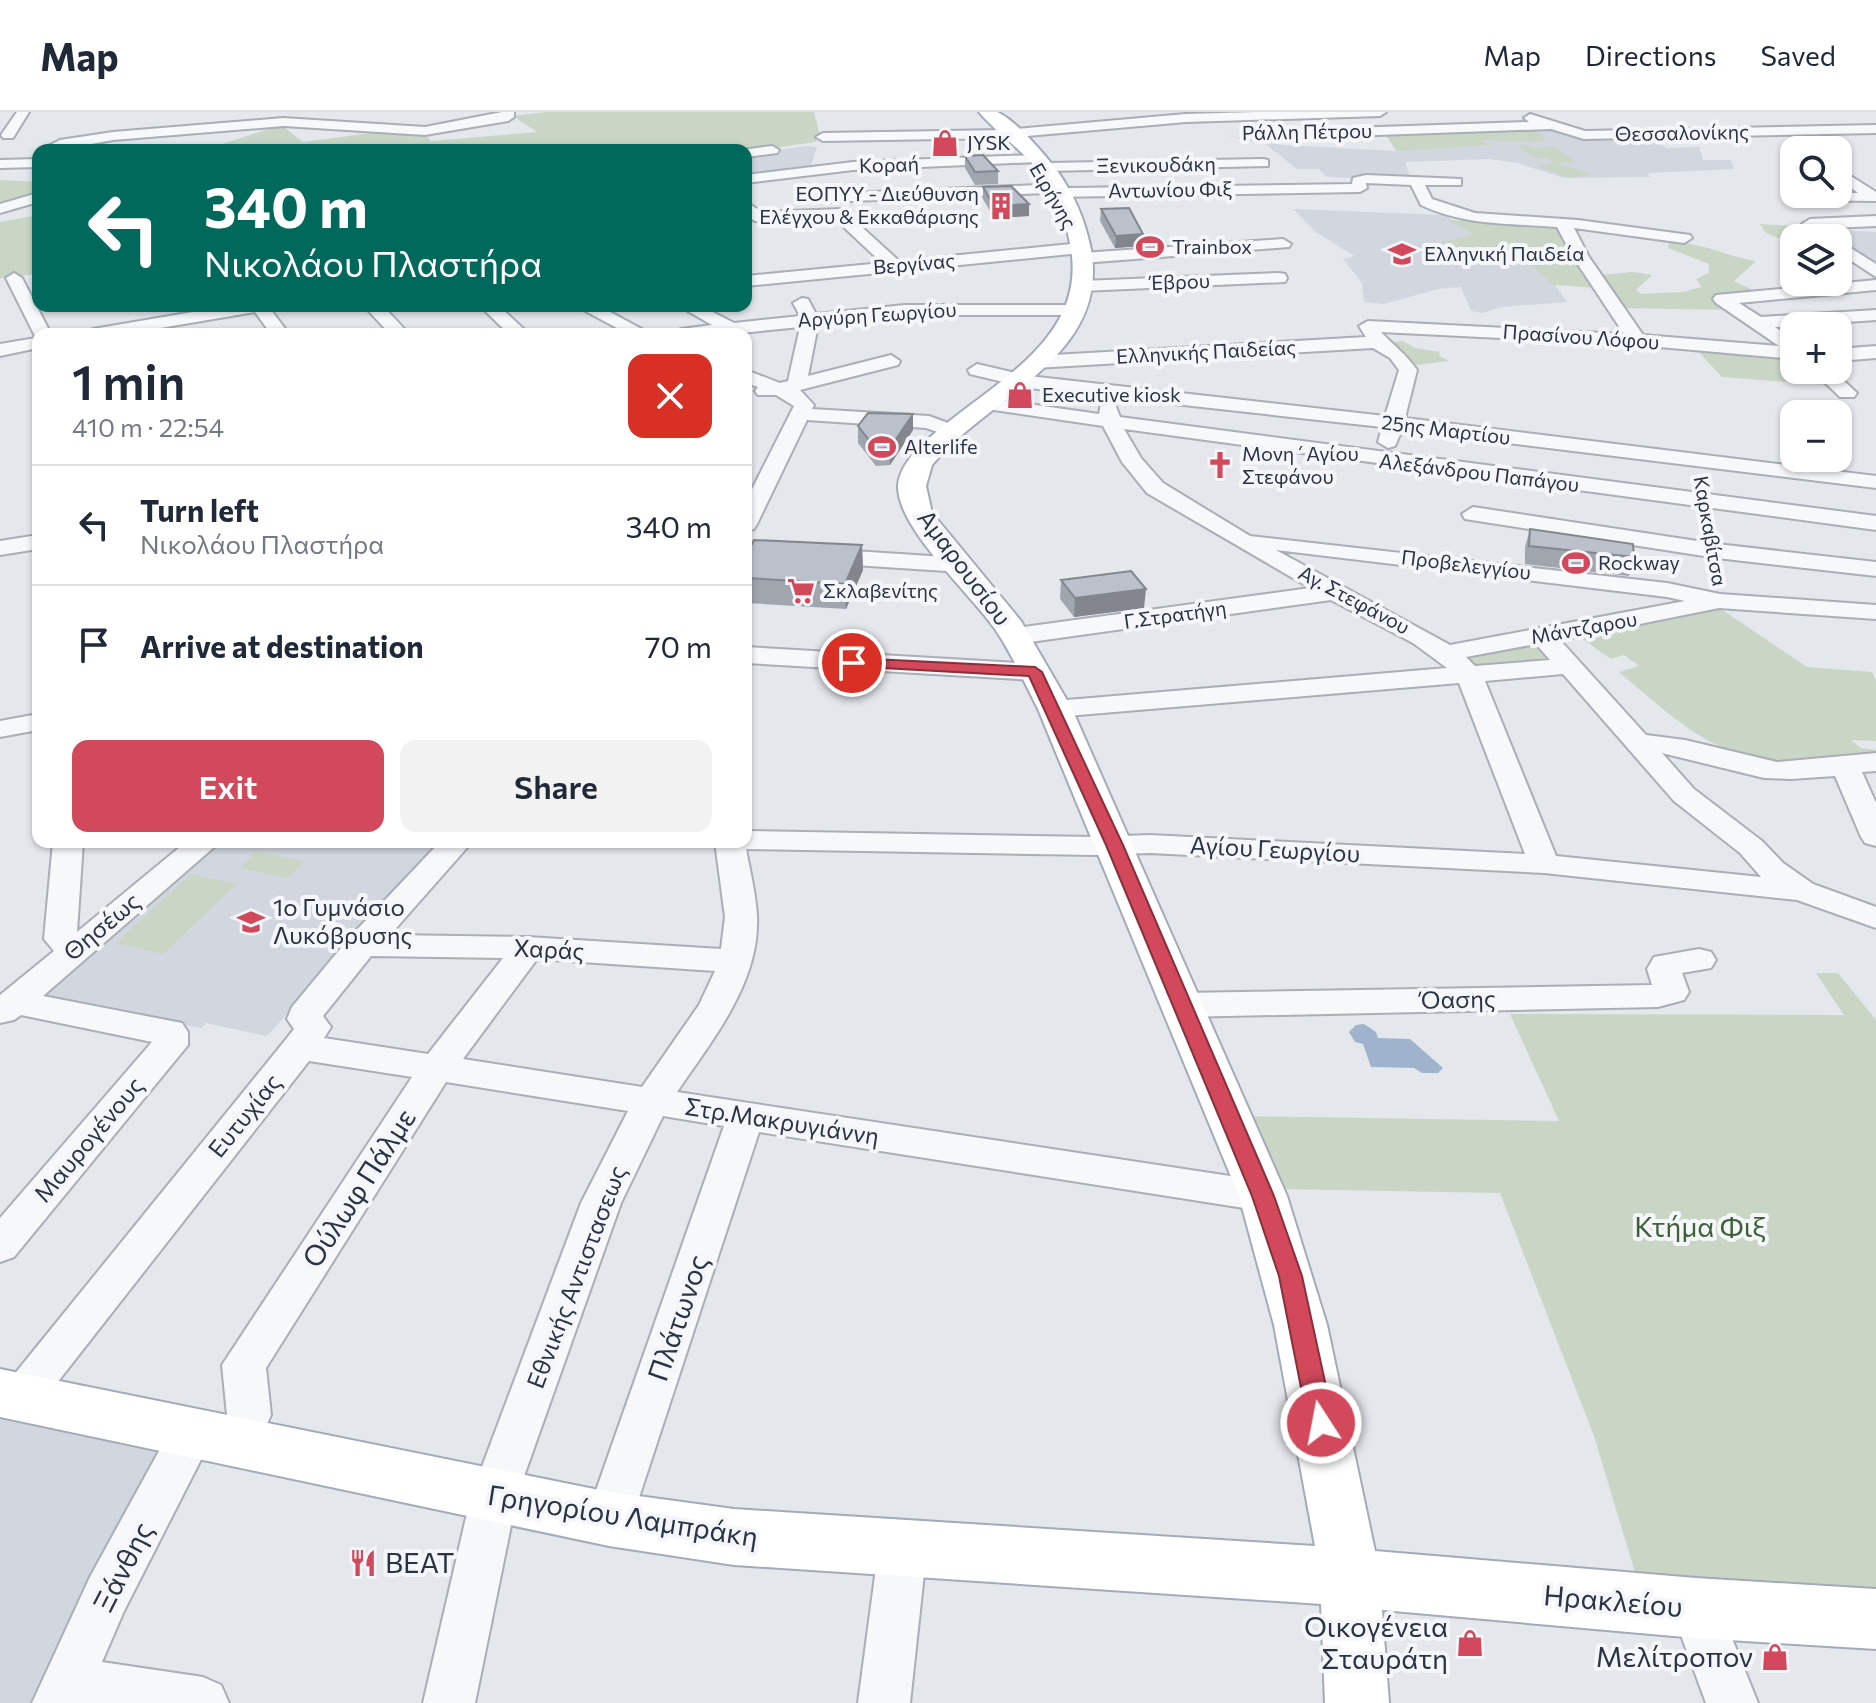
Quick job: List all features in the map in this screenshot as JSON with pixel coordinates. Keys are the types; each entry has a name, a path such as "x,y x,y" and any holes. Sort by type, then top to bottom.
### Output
{"main road":[{"name":"Ειρήνης","path":"979,112 1013,135"},
{"name":"Ειρήνης","path":"987,112 1041,163 1080,231 1081,248"},
{"path":"1078,298 1081,248"},
{"name":"Αμαρουσίου","path":"1078,298 1056,340 1036,362 923,458 912,483 913,496 926,525 1016,636 1055,709 1263,1196 1290,1276 1304,1332 1350,1578 1357,1703"},
{"name":"Γρηγορίου Λαμπράκη","path":"10,1396 609,1519 734,1537 1350,1578"},
{"name":"Ηρακλείου","path":"1350,1578 1696,1608 1876,1619"}],"street":[{"path":"392,129 394,112"},
{"path":"1162,112 1203,132"},
{"path":"1013,135 1175,119 1371,112 1415,130"},
{"name":"Θεσσαλονίκης","path":"1514,112 1584,135 1876,129"},
{"path":"0,116 22,113"},
{"path":"8,135 22,113"},
{"path":"60,144 110,130 284,120 417,131 513,114"},
{"path":"1394,122 1583,117"},
{"path":"1695,118 1716,132"},
{"path":"1765,118 1791,136"},
{"path":"1831,118 1876,145"},
{"path":"284,120 305,140"},
{"path":"217,144 284,120"},
{"path":"453,125 468,132"},
{"name":"Ράλλη Πέτρου","path":"1338,132 1551,125"},
{"path":"110,130 120,144"},
{"path":"894,265 826,198 817,170 822,131 965,135 1183,133"},
{"path":"965,135 990,161"},
{"path":"1244,148 1286,188"},
{"path":"752,152 772,150"},
{"name":"Κοραή","path":"752,178 853,166 990,161 1041,163"},
{"name":"Ξενικουδάκη","path":"1041,163 1263,163"},
{"name":"Αντωνίου Φιξ","path":"826,198 1057,190 1347,190 1360,188 1358,181 1366,179 1456,182"},
{"path":"1416,181 1426,202 1446,211 1475,217 1605,225 1643,235 1684,238"},
{"path":"1852,181 1875,197"},
{"path":"1852,197 1875,197"},
{"path":"0,209 32,199"},
{"path":"752,211 770,217 837,212"},
{"path":"1812,224 1810,222 1876,221"},
{"path":"1563,223 1581,257 1637,340"},
{"name":"Βεργίνας","path":"752,280 1081,248 1283,244"},
{"path":"1852,255 1876,272"},
{"path":"786,276 810,319 798,381 787,388"},
{"path":"32,277 7,279 38,328"},
{"name":"Έβρου","path":"1078,298 1279,278"},
{"path":"1780,340 1758,323 1724,304 1722,299 1876,285"},
{"name":"Αργύρη Γεωργίου","path":"730,328 1078,298"},
{"path":"162,328 233,312"},
{"path":"379,312 394,328"},
{"path":"496,312 513,328"},
{"path":"597,312 630,328"},
{"path":"699,312 730,328"},
{"path":"1758,323 1876,315"},
{"path":"1372,334 1397,354 1408,370 1383,460"},
{"name":"Πρασίνου Λόφου","path":"1372,334 1637,340 1780,350"},
{"name":"Ελληνικής Παιδείας","path":"1036,362 1372,334"},
{"path":"0,350 32,344"},
{"path":"1852,354 1876,352"},
{"path":"752,391 787,388 891,361"},
{"name":"25ης Μαρτίου","path":"977,370 1015,380 1876,482"},
{"path":"752,378 787,388 804,405 769,460 752,507"},
{"path":"1837,384 1847,393"},
{"name":"Αγ. Στεφάνου","path":"1104,389 1110,422 1145,480 1155,488 1448,653 1469,674 1544,864"},
{"name":"Αλεξάνδρου Παπάγου","path":"987,404 1383,460 1876,523"},
{"path":"801,414 929,422 952,431"},
{"name":"Καρκαβίτσα","path":"1698,460 1720,577"},
{"path":"1473,514 1720,577 1876,569"},
{"name":"Προβελεγγίου","path":"1245,540 1667,590 1720,577 1876,612"},
{"path":"0,548 32,543"},
{"path":"752,551 921,563 956,560"},
{"path":"1330,589 1348,576 1354,552"},
{"name":"Μάντζαρου","path":"1448,653 1543,636 1720,577"},
{"name":"Γ.Στρατήγη","path":"1016,636 1330,589"},
{"path":"1543,636 1684,795 1751,847 1772,870 1802,891 1876,918"},
{"path":"752,655 1035,672"},
{"path":"1055,709 1567,666"},
{"path":"0,729 32,723"},
{"path":"1636,743 1678,744 1761,768 1779,770 1876,762"},
{"path":"1845,765 1876,837"},
{"name":"Αγίου Γεωργίου","path":"752,840 1115,845 1544,864 1802,891"},
{"path":"1751,847 1793,863 1859,899 1876,912"},
{"path":"68,848 60,939 73,950"},
{"name":"Θησέως","path":"7,1008 198,848"},
{"path":"300,1047 314,1027 304,1019 304,1015 362,945 451,848"},
{"name":"Εθνικής Αντιστασεως","path":"449,1703 494,1496 601,1203 652,1101 715,1008 736,961 741,917 731,848"},
{"name":"Χαράς","path":"362,945 528,948 736,961"},
{"name":"Ούλωφ Πάλμε","path":"214,1439 249,1415 244,1365 437,1068 528,948"},
{"name":"Όασης","path":"1181,1005 1658,996 1672,992 1664,969 1666,965 1699,960"},
{"name":"Μαυρογένους","path":"0,1246 170,1045 170,1032 7,1008"},
{"name":"Στρ.Μακρυγιάννη","path":"300,1047 1263,1196"},
{"name":"Ευτυχίας","path":"10,1396 300,1047"},
{"name":"Πλάτωνος","path":"609,1519 746,1116"},
{"name":"Ξάνθης","path":"63,1693 107,1594 214,1439"},
{"path":"884,1703 903,1546"},
{"path":"1696,1608 1732,1703"},
{"path":"63,1693 203,1703"}],"shaded area":[{"path":"1547,127 1581,137 1649,135 1666,148 1699,147 1703,160 1731,160 1734,169 1648,173 1650,177 1564,178 1518,163 1489,159 1405,162 1411,180 1327,177 1319,169 1297,169 1267,145 1224,135 1283,145 1396,151 1384,132"},
{"path":"817,147 810,169 752,177 752,154"},
{"name":"Ελληνική Παιδεία","path":"1293,209 1445,215 1474,234 1441,244 1461,258 1527,262 1551,279 1567,302 1501,307 1483,313 1471,311 1461,287 1438,289 1384,304 1364,302 1362,283 1343,259 1354,256 1316,232"},
{"path":"1852,231 1876,232 1876,266 1852,248"},
{"name":"1ο Γυμνάσιο Λυκόβρυσης","path":"215,848 441,848 267,1036 206,1023 202,1028 39,1000"},
{"path":"0,1408 170,1444 41,1703 0,1703"}],"green space":[{"path":"546,112 814,112 820,136 815,142 752,151 752,144 222,144 281,125 303,142 386,131 423,133 431,141 537,132 513,116"},
{"path":"1530,127 1544,136 1543,142 1481,140 1491,145 1397,151 1384,132"},
{"path":"1528,145 1532,148 1555,147 1576,162 1557,163 1590,174 1570,178 1536,166 1553,163 1547,158 1535,158 1517,146"},
{"path":"0,180 32,182 32,198 0,207"},
{"path":"32,216 32,275 0,278 0,222"},
{"path":"1448,220 1558,225 1597,288 1554,285 1527,262 1461,258 1440,243 1473,234"},
{"path":"1760,224 1780,225 1780,238 1766,233"},
{"path":"1669,242 1691,244 1756,261 1734,281 1757,292 1720,295 1729,310 1619,308 1601,275 1633,272 1652,275 1636,290 1641,294 1683,292 1702,287 1696,279 1709,273 1709,264 1668,248"},
{"path":"1403,341 1415,348 1440,352 1439,356 1449,361 1416,365 1389,342"},
{"path":"1693,346 1780,353 1780,381 1722,377"},
{"path":"1721,609 1807,667 1872,672 1876,681 1876,741 1851,740 1861,748 1876,750 1876,755 1789,763 1731,751 1691,730 1619,672 1639,666 1624,655 1611,659 1577,635"},
{"path":"1542,642 1558,661 1475,670 1461,656"},
{"path":"256,852 304,861 288,878 240,868"},
{"path":"191,874 237,884 163,954 116,943"},
{"name":"Κτήμα Φιξ","path":"1816,973 1838,973 1876,1020 1876,1596 1637,1579 1594,1436 1500,1193 1279,1189 1243,1116 1559,1121 1510,1014 1844,1015"}],"water":[{"path":"1364,1024 1376,1032 1378,1038 1410,1039 1443,1068 1438,1073 1422,1073 1414,1068 1371,1067 1363,1044 1355,1042 1349,1032 1356,1025"}],"building":[{"path":"983,155 998,171 975,172 965,156"},
{"path":"1011,186 1029,204 994,206 983,187"},
{"path":"1129,208 1143,234 1116,236 1101,209"},
{"path":"868,413 913,414 890,448 876,449 858,426"},
{"path":"1530,529 1633,544 1634,557 1529,546"},
{"path":"754,540 862,545 845,584 752,578"},
{"path":"1131,571 1146,589 1075,598 1061,580"}],"place":[{"name":"JYSK","path":"945,143"},
{"name":"ΕΟΠΥΥ - Διεύθυνση Ελέγχου & Εκκαθάρισης","path":"1001,206"},
{"name":"Trainbox","path":"1150,247"},
{"name":"Ελληνική Παιδεία","path":"1402,254"},
{"name":"Executive kiosk","path":"1020,395"},
{"name":"Alterlife","path":"882,447"},
{"name":"Μονη΄Αγίου Στεφάνου","path":"1220,465"},
{"name":"Rockway","path":"1576,563"},
{"name":"Σκλαβενίτης","path":"801,591"},
{"name":"1ο Γυμνάσιο Λυκόβρυσης","path":"251,922"},
{"name":"ΒΕΑΤ","path":"363,1563"},
{"name":"Οικογένεια Σταυράτη","path":"1470,1643"},
{"name":"Μελίτροπον","path":"1775,1657"}],"route":[{"path":"852,663 1035,672 1055,709 1115,845 1263,1196 1290,1276 1321,1423"}]}
